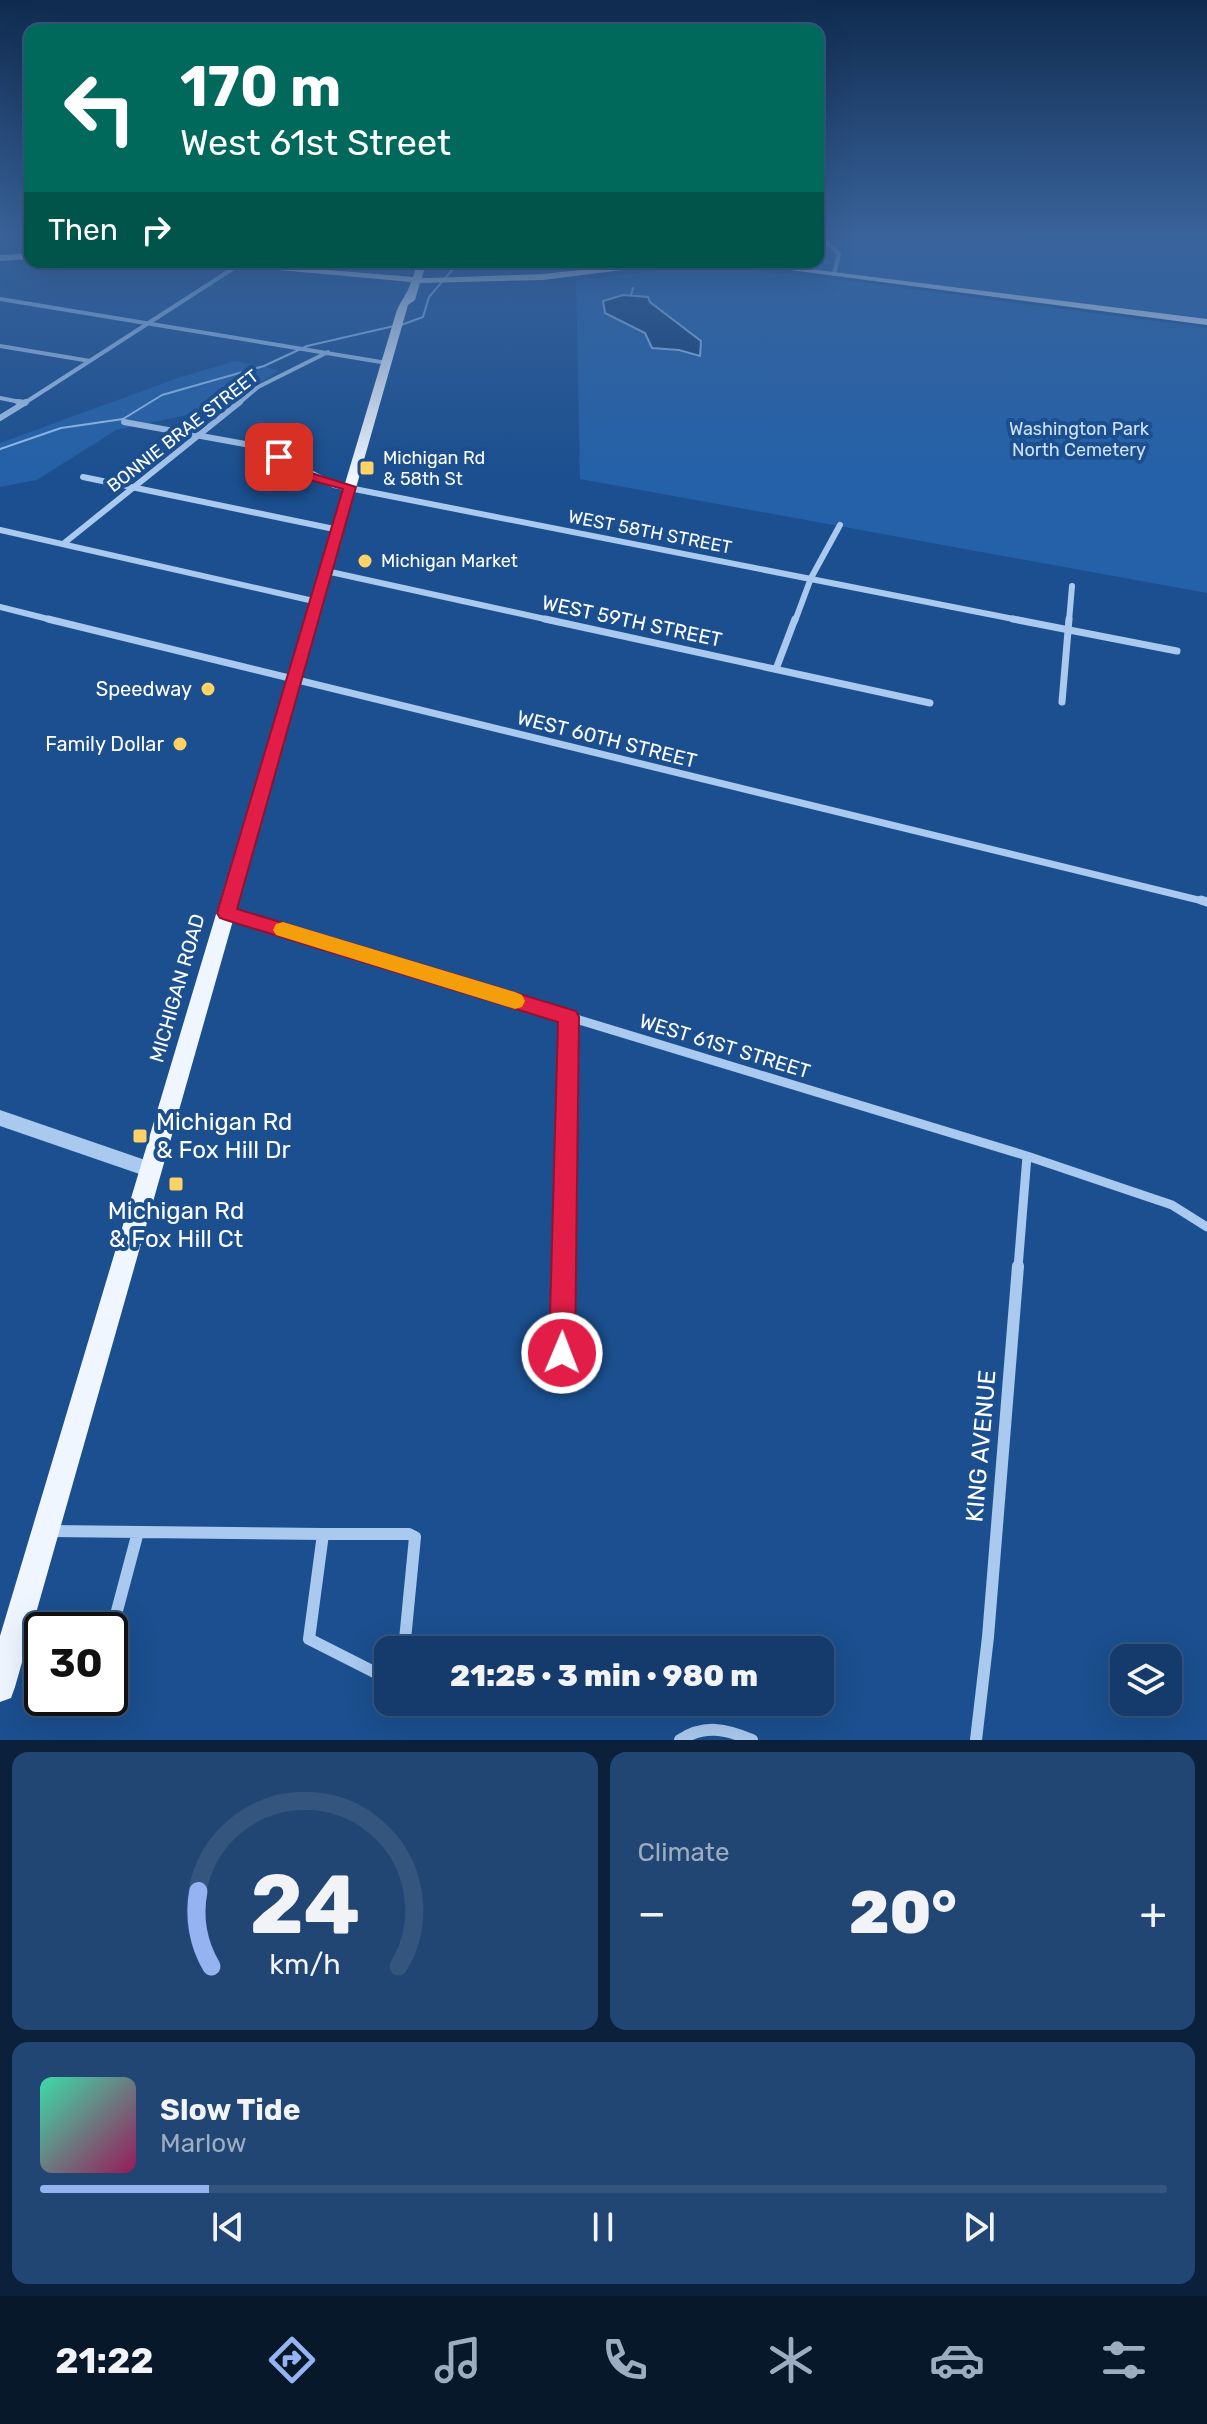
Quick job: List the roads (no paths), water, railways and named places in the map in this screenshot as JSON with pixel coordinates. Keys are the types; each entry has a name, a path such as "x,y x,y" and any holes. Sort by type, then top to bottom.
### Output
{"main road":[{"name":"MICHIGAN ROAD","path":"0,1687 401,316"},
{"path":"1162,316 1207,322"}],"street":[{"path":"105,316 387,363"},
{"path":"0,418 159,316"},
{"path":"0,346 90,361"},
{"name":"BONNIE BRAE STREET","path":"63,544 265,383 325,352"},
{"path":"0,398 25,403"},
{"name":"WEST 58TH STREET","path":"124,422 264,450 307,476 350,487 1177,651"},
{"path":"83,477 339,530"},
{"path":"776,669 811,578 840,525"},
{"path":"0,530 318,602"},
{"name":"WEST 59TH STREET","path":"326,571 930,703"},
{"path":"1062,702 1072,586"},
{"name":"WEST 60TH STREET","path":"0,607 1207,902"},
{"name":"WEST 61ST STREET","path":"226,913 1027,1156 1157,1199 1207,1227"},
{"path":"562,1353 568,1017"},
{"path":"0,1118 151,1170"},
{"name":"KING AVENUE","path":"976,1740 988,1637 1027,1156"},
{"path":"45,1531 409,1534 415,1537 405,1636"},
{"path":"117,1612 138,1532"},
{"path":"323,1534 309,1639 374,1672"},
{"path":"680,1740 689,1733 709,1728 730,1730 752,1740"}],"waterway":[{"path":"401,325 423,316"},
{"path":"0,449 61,428 123,419 162,395 264,366 307,346 394,326"}],"place":[{"name":"Michigan Rd & 58th St","path":"367,468"},
{"name":"Michigan Market","path":"365,561"},
{"name":"Speedway","path":"208,689"},
{"name":"Family Dollar","path":"180,744"},
{"name":"Michigan Rd & Fox Hill Dr","path":"140,1136"},
{"name":"Michigan Rd & Fox Hill Ct","path":"176,1184"}],"park label":[{"name":"Washington Park North Cemetery","path":"1079,439"}]}
